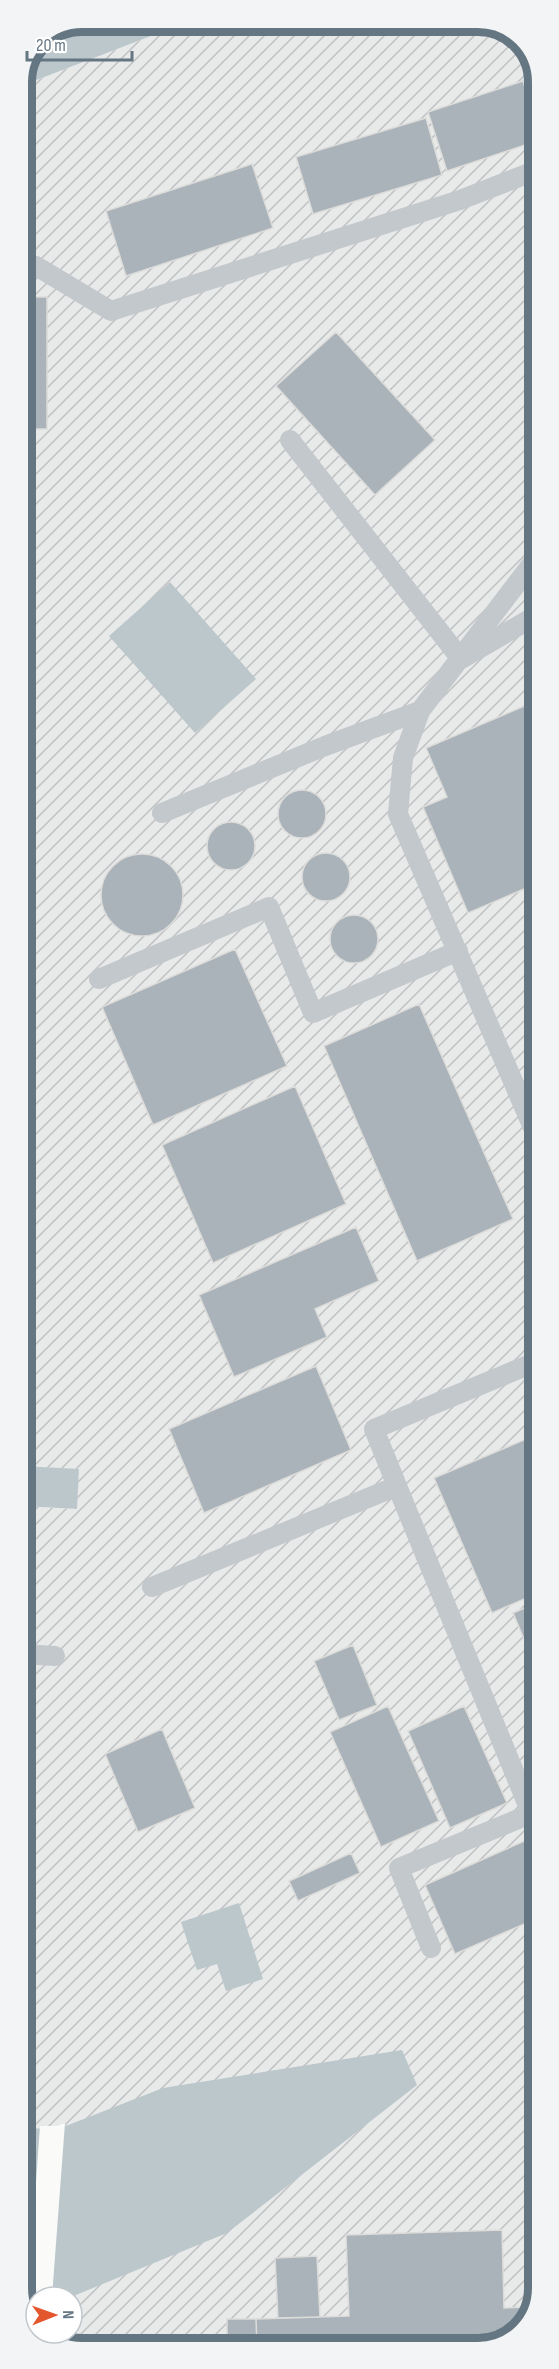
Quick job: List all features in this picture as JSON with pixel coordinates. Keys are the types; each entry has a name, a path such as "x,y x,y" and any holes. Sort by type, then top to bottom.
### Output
{"lane":[{"path":"36,266 111,311 460,200 528,174"},
{"path":"290,440 461,659"},
{"path":"528,569 420,711 403,758 398,814 528,1116"},
{"path":"461,659 528,620"},
{"path":"162,813 324,746 420,711"},
{"path":"99,979 269,907 313,1013 458,951"},
{"path":"528,1365 374,1428 528,1795"},
{"path":"152,1587 397,1486"},
{"path":"32,1655 55,1656"},
{"path":"431,1948 399,1868 528,1815"}],"shaded area":[{"path":"71,32 161,32 32,82 32,71 40,54 46,46 62,35"},
{"path":"161,32 488,32 497,35 511,44 521,56 528,81 528,2288 525,2304 517,2318 497,2334 478,2338 84,2337 84,2285 32,2285 32,1507 76,1509 79,1470 32,1467 32,82"},
{"path":"170,582 256,679 195,733 109,636"},
{"path":"32,1467 79,1469 77,1509 32,1507"},
{"path":"239,1903 263,1979 226,1991 217,1964 197,1970 181,1922"},
{"path":"402,2050 417,2085 227,2233 84,2292 84,2285 32,2285 32,2128 58,2129 163,2088"}],"pier":[{"path":"65,2123 53,2285 32,2285 32,2237 40,2126 57,2126"}],"building":[{"path":"523,81 528,96 528,144 447,171 428,112"},
{"path":"426,118 442,175 313,214 296,157"},
{"path":"252,164 273,228 126,276 106,211"},
{"path":"32,297 47,297 47,429 34,429 33,508"},
{"path":"336,332 435,440 375,495 276,386"},
{"path":"528,704 528,899 524,889 468,913 423,807 447,797 426,748"},
{"path":"297,790 307,790 322,800 326,814 325,823 316,834 307,838 297,838 282,828 278,819 278,809 288,794"},
{"path":"226,822 236,822 251,832 255,846 254,855 245,866 236,870 226,870 211,860 207,851 207,841 217,826"},
{"path":"321,853 331,853 346,863 350,877 349,886 340,897 331,901 321,901 306,891 302,882 302,872 312,857"},
{"path":"142,854 158,857 171,866 180,879 183,895 180,911 171,924 158,933 142,936 126,933 113,924 104,911 101,895 104,879 113,866 126,857"},
{"path":"349,915 359,915 374,925 378,939 377,948 368,959 359,963 349,963 334,953 330,944 330,934 340,919"},
{"path":"235,949 287,1066 153,1125 102,1007"},
{"path":"419,1004 513,1219 417,1261 324,1046"},
{"path":"295,1086 346,1204 213,1263 162,1145"},
{"path":"356,1227 379,1281 315,1309 327,1337 234,1377 199,1295"},
{"path":"316,1366 351,1450 204,1513 169,1429"},
{"path":"528,1438 528,1597 492,1613 434,1478"},
{"path":"528,1606 528,1648 513,1613"},
{"path":"353,1645 377,1705 339,1720 314,1661"},
{"path":"388,1706 439,1821 381,1847 330,1732"},
{"path":"464,1706 507,1803 450,1828 408,1731"},
{"path":"162,1729 195,1808 138,1832 105,1754"},
{"path":"528,1839 528,1922 455,1954 425,1885"},
{"path":"351,1853 360,1873 298,1901 289,1881"},
{"path":"502,2230 504,2308 523,2307 511,2325 488,2337 257,2337 256,2319 349,2316 346,2235"},
{"path":"317,2256 320,2317 278,2318 275,2258"},
{"path":"227,2319 256,2319 257,2337 227,2337"}]}
